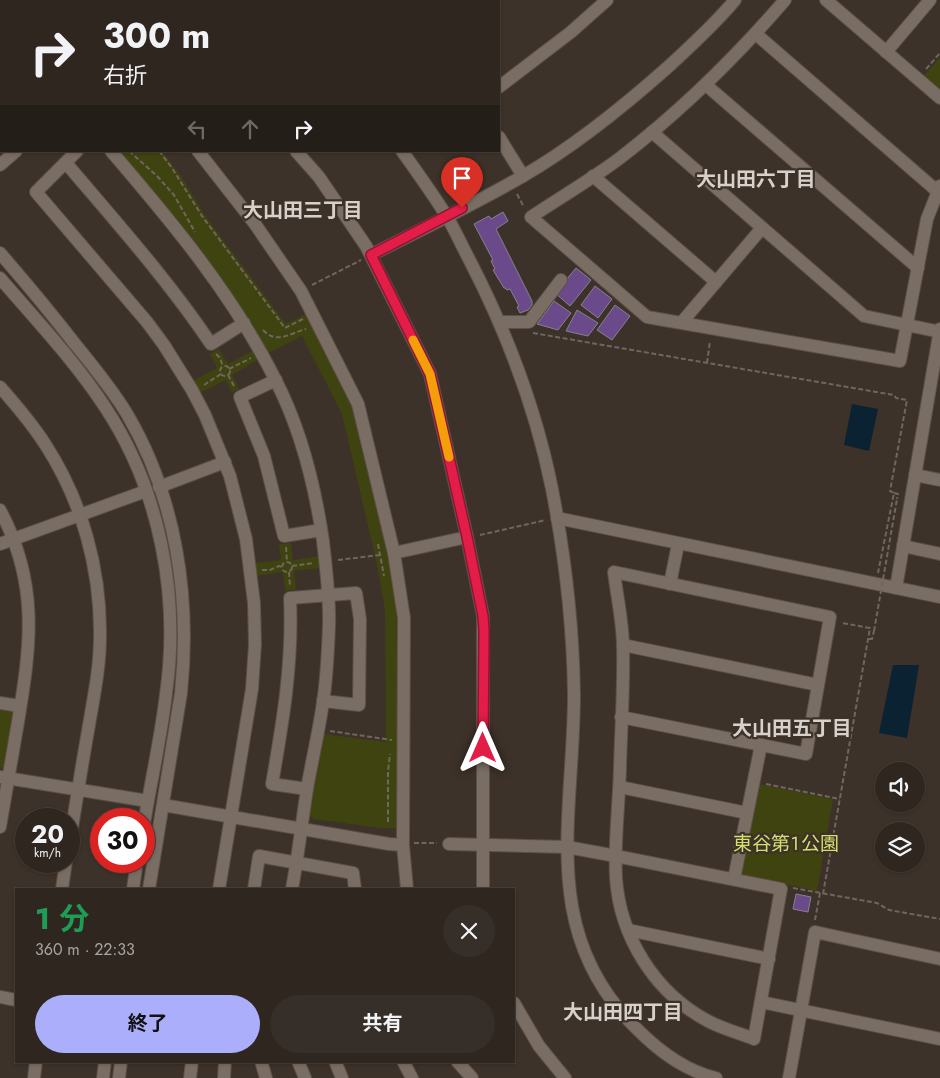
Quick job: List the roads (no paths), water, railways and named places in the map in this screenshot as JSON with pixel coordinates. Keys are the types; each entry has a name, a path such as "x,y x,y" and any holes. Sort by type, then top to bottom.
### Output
{"street":[{"path":"500,86 571,32 607,0"},
{"path":"371,255 523,176 589,131 634,96 686,50 735,0"},
{"path":"756,34 939,188 927,219 900,361 647,317 531,217 593,176 652,132 706,85 756,34 785,0"},
{"path":"826,0 940,98"},
{"path":"886,52 930,0"},
{"path":"706,85 918,268"},
{"path":"652,132 864,316 940,331 934,405 915,475 896,588"},
{"path":"500,139 523,176"},
{"path":"0,165 15,152"},
{"path":"75,152 36,192 147,322 192,390 225,462 246,539 254,602 252,689 219,888"},
{"path":"112,152 164,212 244,323 276,380 301,444 317,502 325,561 329,624 324,701 307,789 292,888"},
{"path":"199,152 255,224 301,291 358,404 394,553 405,626 403,844 407,888"},
{"path":"297,152 320,177 371,255 430,374 483,616 483,888"},
{"path":"403,152 446,216 477,276 499,322 523,384 538,430 557,518 573,644 574,697 567,848 571,907 580,942 587,961 598,981 628,1021 666,1054 713,1078"},
{"path":"66,163 121,227 188,311 211,344 244,323"},
{"path":"593,176 716,282"},
{"path":"682,322 762,228"},
{"path":"0,253 37,296 127,414 150,462 169,518 177,551 183,592 185,660 182,692 149,888"},
{"path":"0,278 81,374 105,408 124,439 146,491 159,533 164,558 171,634 166,693 147,808"},
{"path":"499,322 529,322 561,280"},
{"path":"276,380 240,397 264,456 284,536 321,530"},
{"path":"0,387 45,443 68,484 93,558 97,582 100,639 94,698 75,808"},
{"path":"159,487 225,462"},
{"path":"915,475 940,480"},
{"path":"0,544 146,491"},
{"path":"0,510 13,539 25,578 30,612 28,655 20,706 4,778 0,827"},
{"path":"557,518 940,597"},
{"path":"394,553 467,537"},
{"path":"670,584 678,544"},
{"path":"903,546 940,554"},
{"path":"449,844 567,848 616,856 781,889 754,1038 708,1021 684,1006 664,988 634,946 623,918 618,892 616,856 620,787 621,717 623,646 614,572 830,616 806,754 621,717"},
{"path":"307,789 272,784 290,668 290,598 356,593 360,619 359,705 324,701"},
{"path":"623,646 818,686"},
{"path":"0,703 20,706"},
{"path":"734,879 761,745"},
{"path":"4,778 148,802"},
{"path":"620,787 747,813"},
{"path":"163,805 301,829 403,844"},
{"path":"254,888 259,856 353,873 355,888"},
{"path":"62,888 64,873"},
{"path":"133,888 136,873"},
{"path":"628,930 769,959"},
{"path":"789,1078 815,932 940,959"},
{"path":"0,997 15,1000"},
{"path":"761,1002 940,1039"},
{"path":"515,1009 518,1023 565,1078"},
{"path":"34,1078 36,1063"},
{"path":"103,1078 105,1063"},
{"path":"119,1078 121,1063"},
{"path":"190,1078 192,1063"},
{"path":"224,1078 225,1063"},
{"path":"262,1063 266,1078"},
{"path":"299,1063 305,1078"},
{"path":"336,1063 342,1078"},
{"path":"403,1063 412,1078"},
{"path":"459,1063 472,1078"}],"water":[{"path":"852,404 878,409 869,451 844,445"},
{"path":"893,665 919,665 907,738 879,733"}],"district":[{"name":"大山田六丁目","path":"756,179"},
{"name":"大山田三丁目","path":"303,210"},
{"name":"大山田五丁目","path":"792,728"},
{"name":"大山田四丁目","path":"623,1012"}],"park label":[{"name":"東谷第１公園","path":"786,843"}]}
